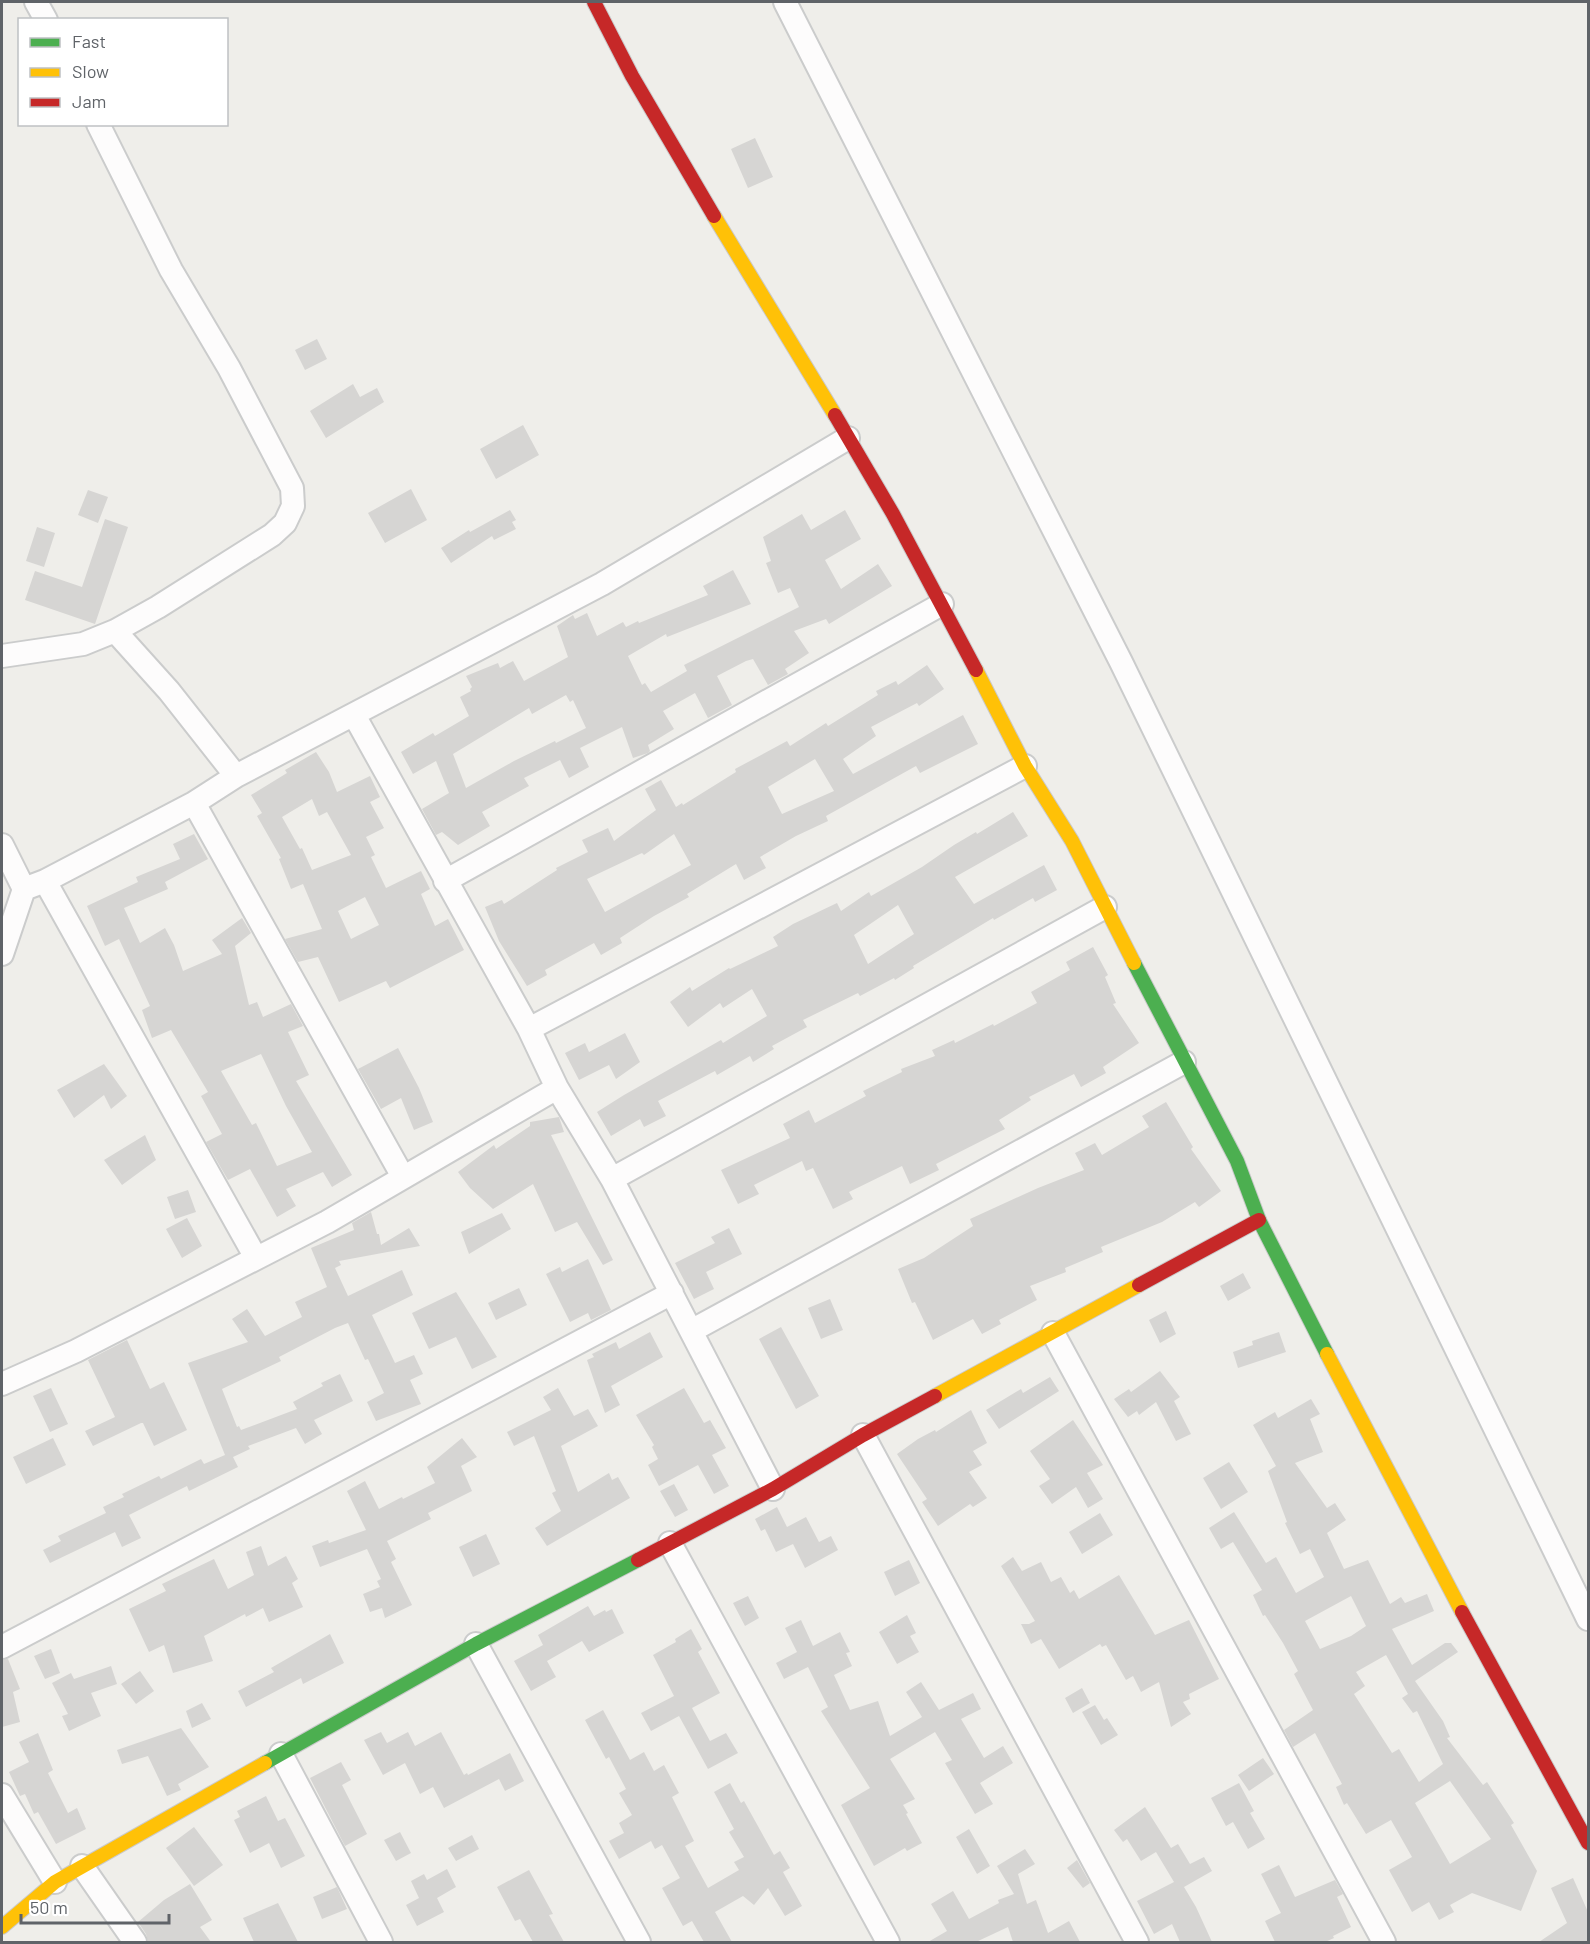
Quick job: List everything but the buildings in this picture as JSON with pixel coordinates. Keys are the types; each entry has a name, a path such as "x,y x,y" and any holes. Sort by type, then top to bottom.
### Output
{"street":[{"path":"36,2 45,18"},
{"path":"594,2 637,86 758,292 894,514 1025,766 1072,841 1237,1161 1259,1220 1338,1375 1489,1664 1588,1843"},
{"path":"785,2 1121,662 1588,1618"},
{"path":"2,656 83,644 115,631 272,535 285,523 293,506 292,488 229,368 171,270 99,126"},
{"path":"24,889 45,881 194,803 236,776 602,584 848,438"},
{"path":"445,881 942,603"},
{"path":"115,631 169,691 236,776"},
{"path":"354,715 529,1029 557,1088 612,1179 773,1489"},
{"path":"529,1029 1025,766"},
{"path":"194,803 403,1177"},
{"path":"2,845 24,889 2,954"},
{"path":"45,881 256,1258"},
{"path":"612,1179 1105,907"},
{"path":"691,1331 1184,1062"},
{"path":"2,1384 76,1351 327,1222 557,1088"},
{"path":"2,1927 56,1882 82,1866 476,1644 773,1489 862,1435 1259,1220"},
{"path":"2,1647 672,1293"},
{"path":"1053,1333 1384,1942"},
{"path":"862,1435 1137,1942"},
{"path":"670,1543 888,1942"},
{"path":"476,1644 639,1942"},
{"path":"281,1754 381,1942"},
{"path":"2,1794 56,1882"},
{"path":"82,1866 135,1942"}],"traffic: fast":[{"path":"1134,963 1237,1161 1259,1220 1327,1354"},
{"path":"265,1763 476,1644 638,1560"}],"traffic: slow":[{"path":"714,216 835,415"},
{"path":"976,670 1025,766 1072,841 1134,963"},
{"path":"935,1396 1139,1285"},
{"path":"1327,1354 1462,1612"},
{"path":"2,1927 55,1882 265,1763"}],"traffic: jam":[{"path":"594,2 632,76 714,216"},
{"path":"835,415 893,514 976,670"},
{"path":"1139,1285 1259,1220"},
{"path":"638,1560 773,1489 863,1435 935,1396"},
{"path":"1462,1612 1588,1843"}]}
